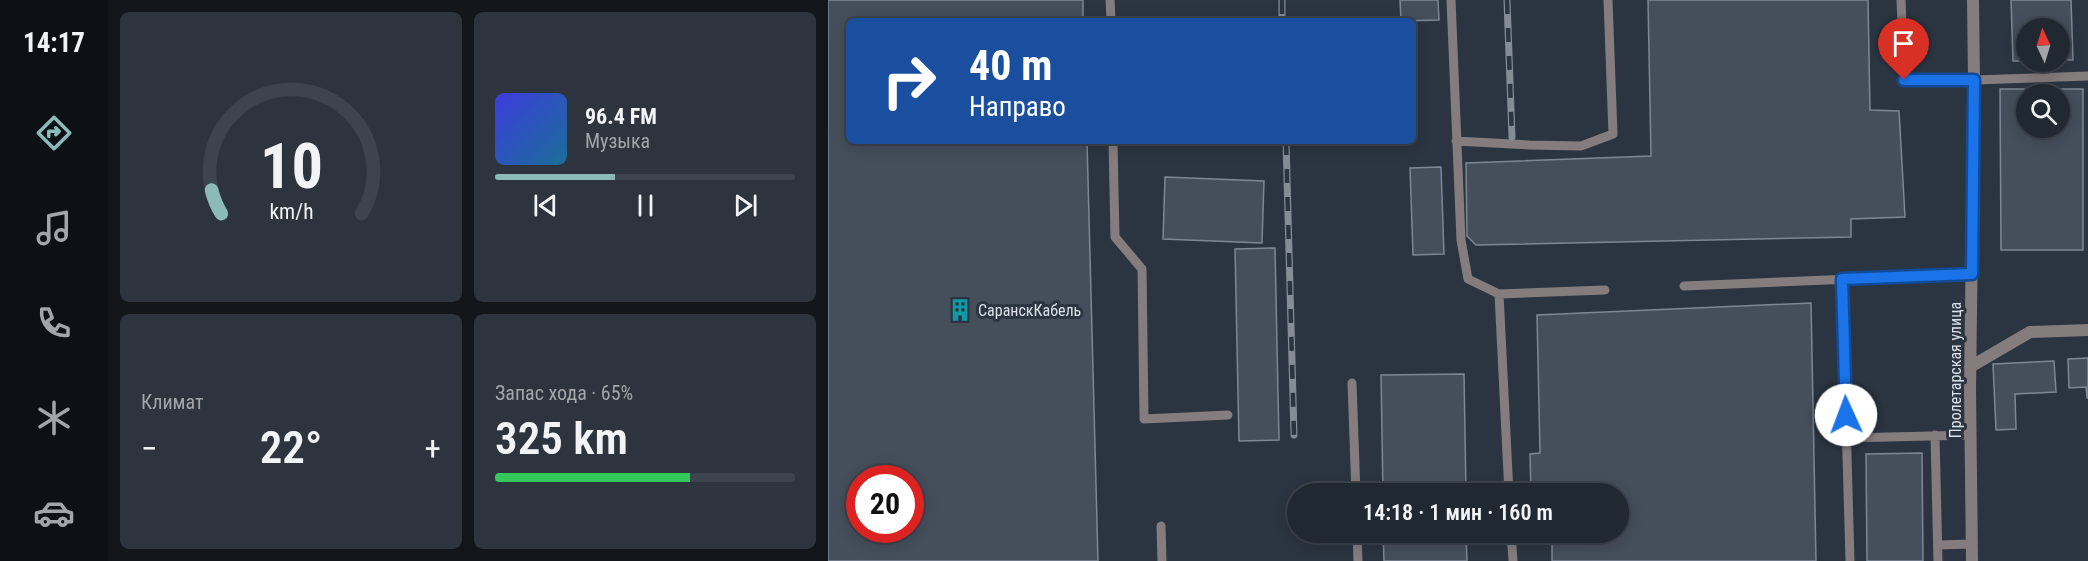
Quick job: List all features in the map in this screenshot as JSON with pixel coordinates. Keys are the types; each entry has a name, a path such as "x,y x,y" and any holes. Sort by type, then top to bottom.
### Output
{"street":[{"name":"Пролетарская улица","path":"1972,561 1970,367 1973,0"},
{"path":"1970,367 2030,332 2088,330"}],"lane":[{"path":"1110,0 1110,18"},
{"path":"1451,0 1461,240 1468,279 1499,294 1605,290"},
{"path":"1456,141 1529,146 1581,146 1613,134 1608,0"},
{"path":"1902,0 1904,80 2088,76"},
{"path":"1113,144 1115,237 1142,268 1144,418 1228,416"},
{"path":"1684,286 1972,274"},
{"path":"1842,279 1850,561"},
{"path":"1499,294 1508,483"},
{"path":"1352,383 1356,483"},
{"path":"1935,435 1938,561"},
{"path":"1846,438 1971,435"},
{"path":"1161,526 1162,561"},
{"path":"1357,543 1358,561"},
{"path":"1512,543 1513,561"},
{"path":"1938,545 1972,544"}],"building":[{"name":"СаранскКабель","path":"828,0 1083,0 1083,18 846,18 846,144 1087,144 1098,561 828,561"},
{"path":"1400,0 1438,0 1439,20 1416,21 1416,18 1401,18"},
{"path":"1648,0 1868,0 1870,110 1899,111 1905,217 1851,219 1851,237 1476,245 1467,236 1466,163 1651,156"},
{"path":"2011,0 2071,0 2073,60 2070,60 2070,18 2016,18 2016,61 2013,61"},
{"path":"2000,89 2016,89 2016,138 2070,138 2070,89 2083,89 2083,250 2001,250"},
{"path":"1441,167 1444,254 1413,255 1410,168"},
{"path":"1165,177 1264,181 1262,243 1163,239"},
{"path":"1275,248 1279,440 1239,441 1235,249"},
{"path":"1811,303 1816,561 1552,561 1552,543 1629,543 1629,483 1531,483 1530,454 1540,453 1537,315"},
{"path":"2088,358 2087,398 2086,387 2069,388 2068,359"},
{"path":"2054,361 2056,392 2015,394 2016,429 1996,430 1993,364"},
{"path":"1464,374 1466,483 1383,483 1381,375"},
{"path":"1922,453 1923,561 1867,561 1866,454"},
{"path":"1383,543 1466,543 1467,561 1384,561"}],"railway":[{"path":"1282,0 1282,18"},
{"path":"1507,0 1512,137"},
{"path":"1286,144 1294,435"}],"place":[{"name":"СаранскКабель","path":"960,310"}],"route":[{"path":"1846,415 1842,279 1972,274 1974,80 1904,80"}]}
